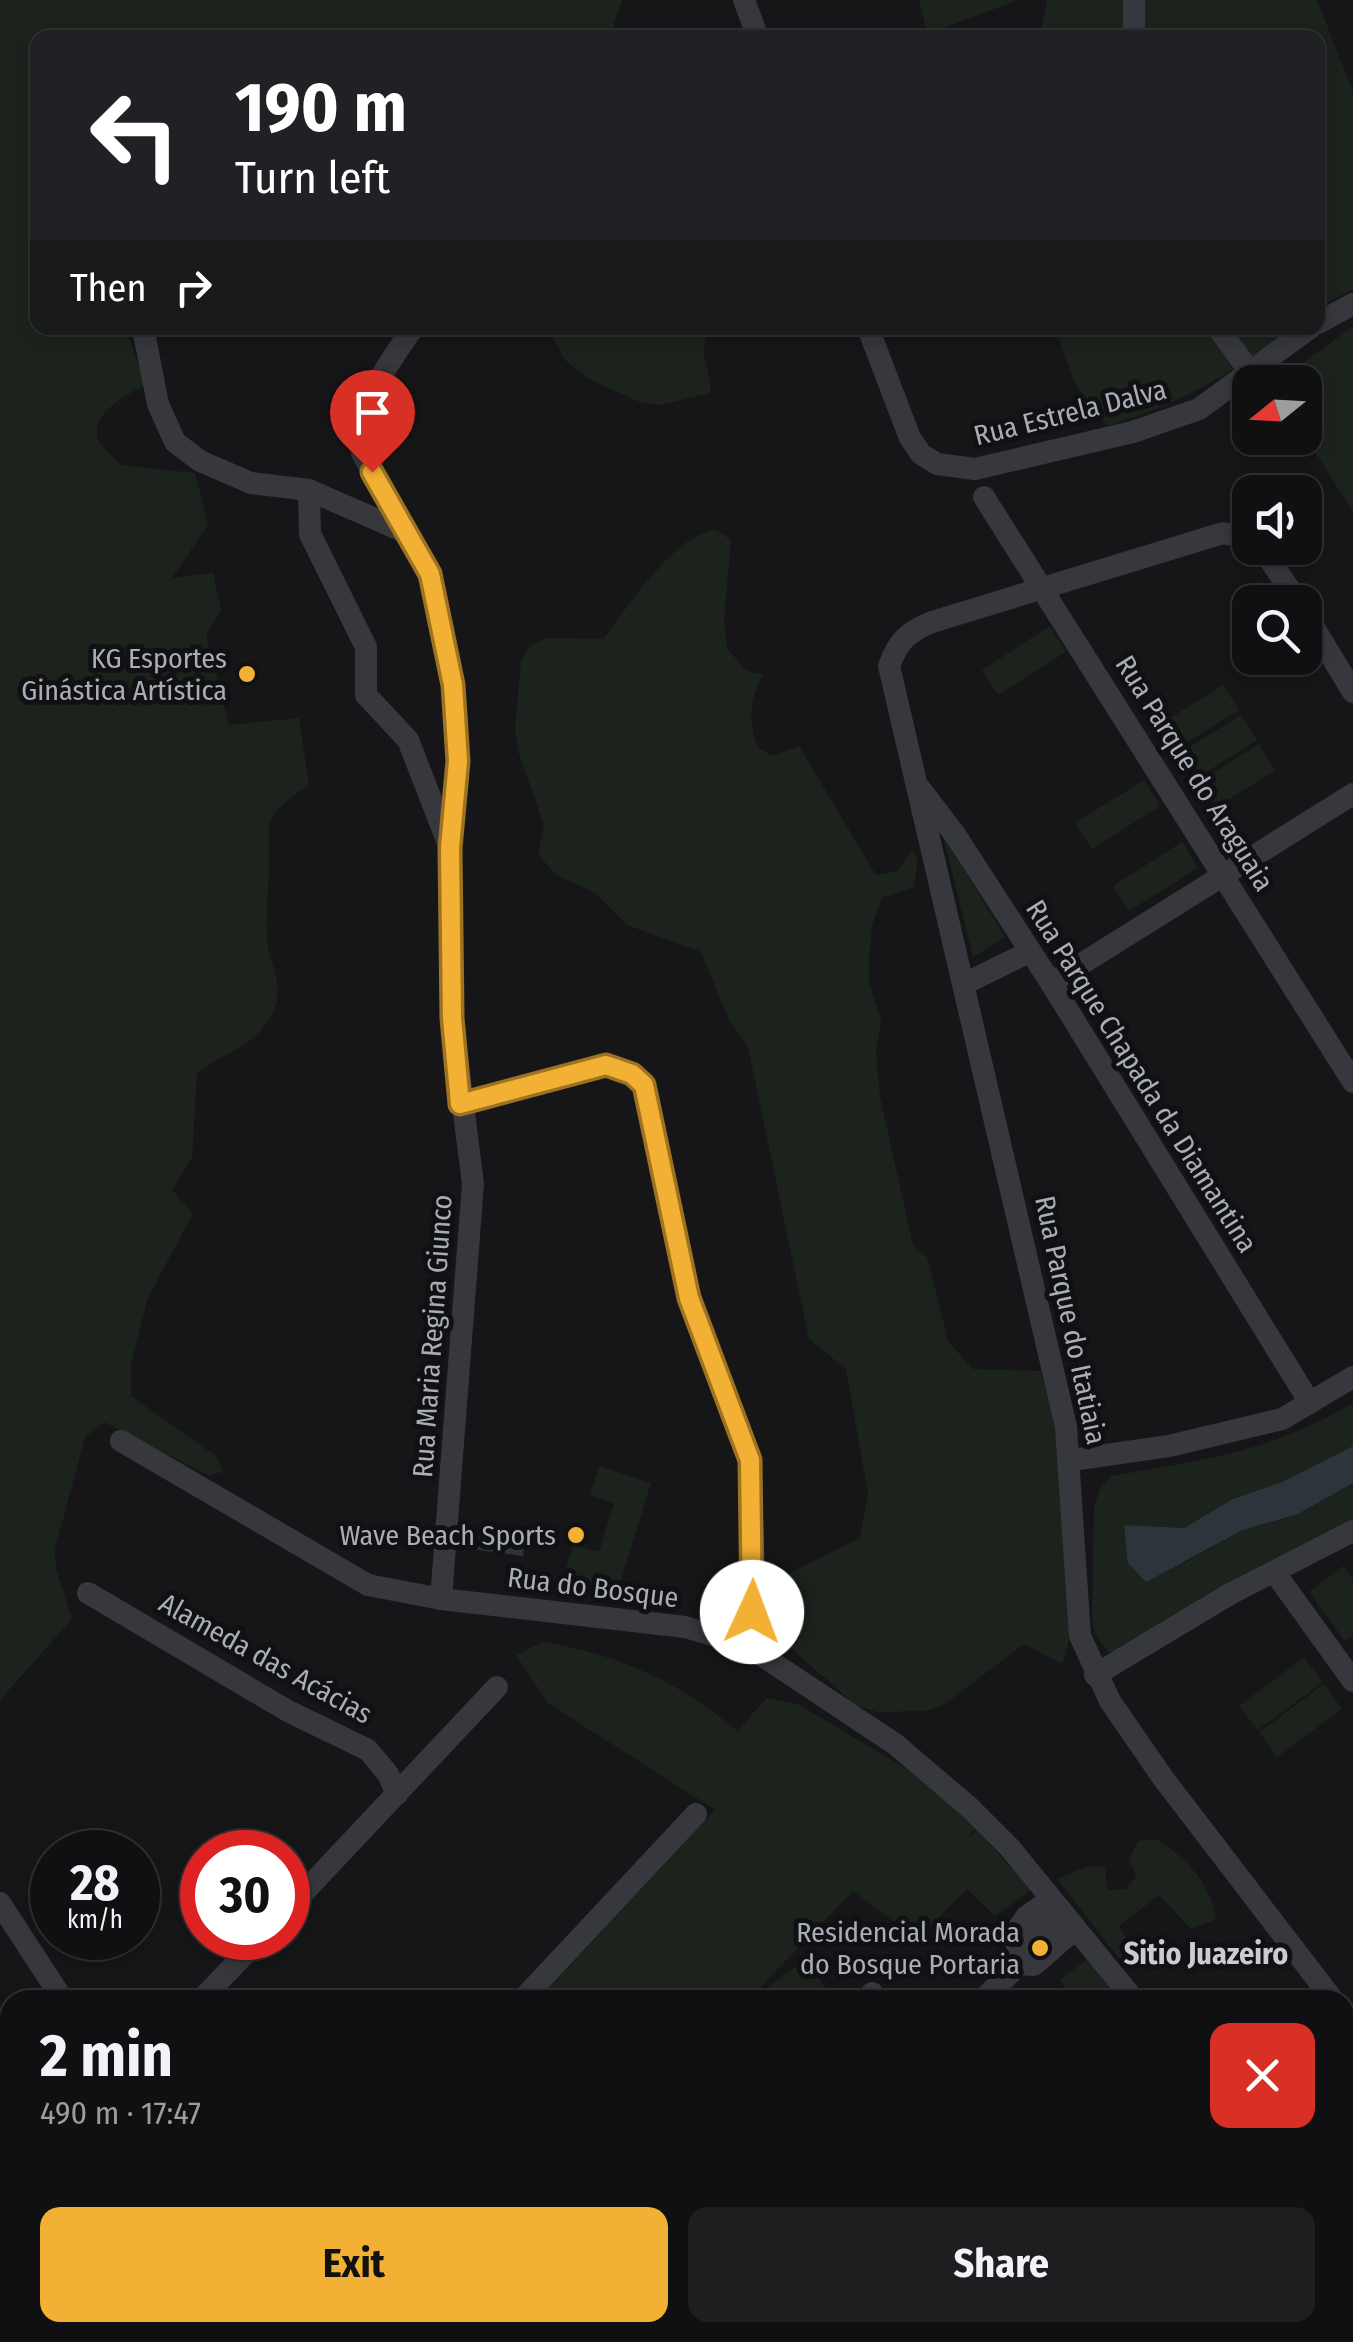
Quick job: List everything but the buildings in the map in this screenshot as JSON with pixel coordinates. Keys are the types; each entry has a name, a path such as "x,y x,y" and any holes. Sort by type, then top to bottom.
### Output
{"street":[{"path":"744,0 755,30"},
{"path":"1134,0 1134,30"},
{"path":"1325,320 1353,304"},
{"path":"144,335 158,404 175,442 200,461 251,483 309,490 410,534"},
{"path":"409,335 369,401 359,434 367,462 430,574 453,685 458,761 450,848"},
{"name":"Rua Estrela Dalva","path":"871,335 910,438 922,454 937,464 975,469 1133,432 1200,409 1232,389"},
{"path":"1223,335 1245,365"},
{"name":"Rua Estrela Dalva","path":"1254,365 1299,335"},
{"path":"309,490 310,534 366,647 366,695 408,740 450,848"},
{"name":"Rua Parque do Araguaia","path":"984,497 1353,1082"},
{"path":"1042,586 1224,532 1232,533"},
{"name":"Rua Parque do Itatiaia","path":"1042,586 908,632 896,647 889,666 1072,1460 1077,1620 1095,1674 1162,1778 1324,1990"},
{"path":"1322,641 1353,692"},
{"name":"Rua Parque Chapada da Diamantina","path":"917,786 956,836 1051,983 1310,1403"},
{"path":"1051,983 1353,794"},
{"name":"Rua Maria Regina Giunco","path":"441,1599 473,1184 452,1018 450,848"},
{"path":"964,984 1028,952"},
{"path":"460,1104 606,1065 632,1074 644,1085 689,1298 750,1460 754,1577 746,1644"},
{"path":"1072,1460 1282,1420 1353,1377"},
{"name":"Rua do Bosque","path":"121,1441 368,1585 441,1599 685,1627 746,1644 927,1768 996,1834 1126,1990"},
{"path":"1095,1674 1230,1594 1353,1530"},
{"path":"1274,1574 1353,1682"},
{"name":"Alameda das Acácias","path":"88,1592 288,1711 368,1750 388,1774 397,1794"},
{"path":"310,1886 496,1688"},
{"path":"531,1990 696,1814"},
{"path":"0,1903 57,1990"},
{"path":"1020,1964 1015,1933 1026,1916 1063,1913"},
{"path":"993,1990 1020,1964 1034,1965 1063,1913"},
{"path":"211,1990 239,1960"}],"shaded area":[{"path":"0,0 622,0 612,30 30,30 30,335 128,335 147,385 120,399 104,414 98,423 99,441 121,465 195,473 208,525 172,578 213,573 221,610 206,635 229,725 299,718 309,785 281,806 270,826 267,926 268,949 278,988 275,1008 253,1038 197,1074 192,1157 172,1190 193,1213 148,1298 131,1363 131,1396 216,1456 223,1472 208,1475 104,1422 85,1437 55,1549 56,1569 72,1619 0,1700"},
{"path":"919,0 1019,0 938,30 926,30"},
{"path":"1047,0 1317,0 1353,92 1353,289 1325,304 1325,30 1041,30"},
{"path":"1353,326 1353,512 1317,455 1322,455 1322,365 1300,365"},
{"path":"552,335 708,335 704,352 710,393 661,405 640,402 589,379 565,360"},
{"path":"1058,335 1282,335 1204,386 1107,426 1075,384"},
{"path":"716,530 731,540 724,619 727,648 746,671 763,674 751,711 758,748 772,756 799,746 876,875 898,871 911,851 918,858 914,887 882,898 872,925 869,961 869,982 881,1020 876,1052 880,1097 913,1245 927,1257 948,1341 973,1369 1040,1371 1056,1432 1071,1563 1069,1639 1062,1664 1024,1644 945,1704 926,1711 877,1712 855,1705 782,1640 777,1592 790,1573 860,1538 868,1494 846,1369 809,1339 748,1047 729,1020 701,952 627,925 594,892 556,875 538,854 544,825 518,751 515,729 521,661 530,646 547,638 604,639 669,557 701,534"},
{"path":"1050,626 1066,652 998,695 982,670"},
{"path":"1223,685 1239,710 1170,753 1154,728"},
{"path":"1241,715 1257,740 1189,783 1172,758"},
{"path":"1259,744 1275,770 1207,813 1191,787"},
{"path":"1144,780 1160,806 1092,849 1075,823"},
{"path":"943,835 1005,937 973,957"},
{"path":"1182,842 1198,868 1129,911 1113,886"},
{"path":"1353,1403 1353,1446 1282,1482 1233,1499 1184,1528 1124,1525 1184,1563 1243,1530 1298,1514 1353,1483 1353,1524 1130,1650 1109,1652 1095,1635 1092,1616 1094,1507 1100,1488 1112,1476 1265,1443 1323,1420"},
{"path":"1353,1446 1353,1483 1298,1514 1243,1530 1146,1582 1128,1563 1124,1525 1184,1528 1233,1499 1282,1482"},
{"path":"599,1466 651,1483 618,1590 565,1573 573,1545 599,1552 614,1503 590,1495"},
{"path":"516,1526 525,1535 523,1556 478,1550 480,1533 509,1536"},
{"path":"1343,1566 1353,1579 1353,1636 1345,1641 1309,1592"},
{"path":"543,1642 597,1654 671,1684 737,1731 767,1698 798,1704 930,1783 975,1829 961,1846 977,1830 1031,1890 995,1916 967,1889 917,1939 853,1891 758,1990 547,1990 715,1810 548,1703 516,1655"},
{"path":"1304,1657 1323,1682 1258,1730 1239,1706"},
{"path":"1324,1684 1342,1709 1277,1757 1259,1732"},
{"path":"1156,1839 1177,1854 1203,1883 1216,1919 1191,1929 1159,1895 1119,1926 1137,1955 1123,1963 1057,1879 1089,1866 1105,1867 1107,1890 1125,1889 1137,1876 1129,1860 1138,1841"},
{"path":"805,1960 826,1990 764,1990"},
{"path":"1087,1960 1111,1990 1067,1990 1059,1980"}],"place":[{"name":"KG Esportes Ginástica Artística","path":"247,674"},
{"name":"Wave Beach Sports","path":"576,1535"},
{"name":"Residencial Morada do Bosque Portaria","path":"1040,1948"}],"district":[{"name":"Sitio Juazeiro","path":"1206,1954"}],"route":[{"path":"372,472 430,574 453,685 458,761 450,848 452,1018 460,1104 606,1065 632,1074 644,1085 689,1298 750,1460 752,1612"}]}
